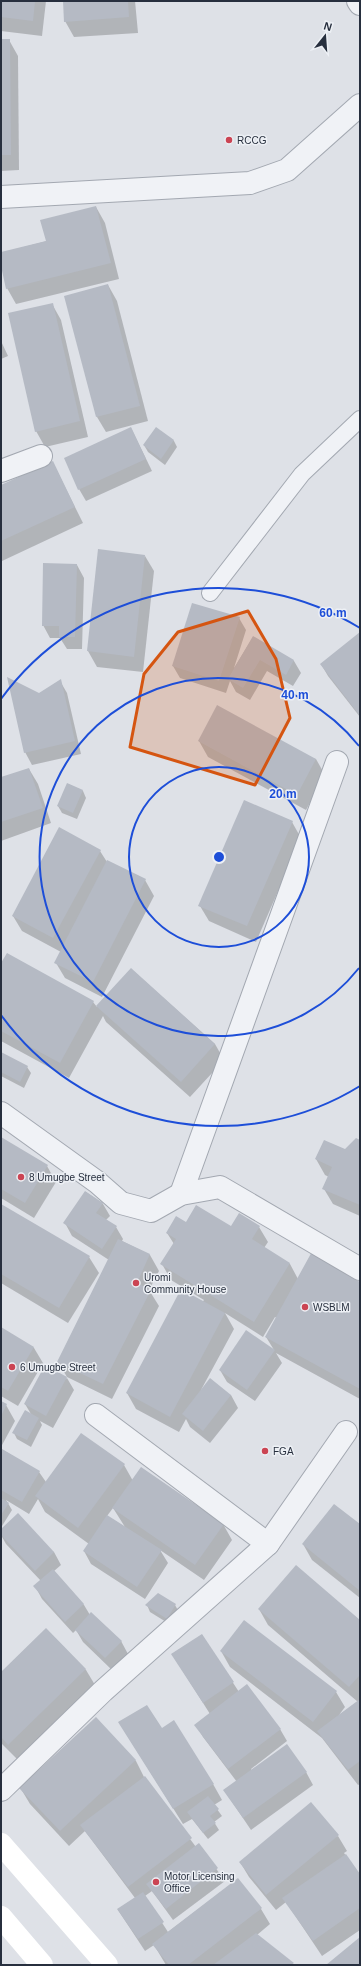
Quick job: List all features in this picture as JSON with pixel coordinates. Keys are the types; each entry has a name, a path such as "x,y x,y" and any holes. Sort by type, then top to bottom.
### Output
{"main road":[{"path":"1,1844 107,1965"},
{"path":"1,1917 42,1965"}],"street":[{"path":"1,197 250,183 287,170 360,105"},
{"path":"1,471 41,456"},
{"path":"181,1194 337,762"},
{"path":"1,1113 97,1182 121,1203 151,1211 181,1194 220,1187 360,1268"},
{"path":"96,1415 268,1544"},
{"path":"1,1790 103,1691 268,1544 346,1432"}],"lane":[{"path":"210,593 302,474 360,419"}],"highlighted area":[{"path":"248,611 276,659 290,718 255,785 201,770 130,747 144,674 178,632"}],"building":[{"path":"1,1 35,1 33,21 1,17"},
{"path":"63,1 128,1 129,17 64,22"},
{"path":"1,39 10,39 11,155 1,155"},
{"path":"96,206 111,263 6,289 1,266 1,252 46,241 40,220"},
{"path":"108,284 140,406 96,417 64,296"},
{"path":"53,303 80,421 35,432 8,313"},
{"path":"131,427 146,459 78,490 64,458"},
{"path":"156,427 174,440 161,459 143,445"},
{"path":"53,461 75,507 1,541 1,485"},
{"path":"98,549 145,555 134,657 87,651"},
{"path":"43,563 77,564 75,637 59,637 59,626 42,626"},
{"path":"192,603 240,617 219,681 172,666"},
{"path":"360,632 360,716 320,664"},
{"path":"253,636 294,660 286,675 260,660 243,688 228,679"},
{"path":"7,677 39,693 61,679 75,741 24,753"},
{"path":"217,705 316,759 297,795 198,741"},
{"path":"29,768 43,808 1,822 1,777"},
{"path":"67,783 83,790 73,813 57,806"},
{"path":"244,800 293,821 247,926 198,906"},
{"path":"59,827 101,850 53,938 12,916"},
{"path":"107,860 146,879 93,982 54,963"},
{"path":"7,953 94,1001 60,1063 1,1031 1,963"},
{"path":"131,968 215,1044 181,1082 96,1006"},
{"path":"1,1052 28,1066 20,1082 1,1072"},
{"name":"8 Umugbe Street","path":"1,1137 48,1165 25,1203 1,1189"},
{"path":"356,1138 360,1140 360,1205 322,1189 332,1167 315,1159 324,1140 345,1149"},
{"path":"85,1191 103,1203 96,1213 117,1226 102,1249 63,1223"},
{"path":"1,1204 90,1256 59,1308 1,1274"},
{"path":"196,1205 231,1226 239,1213 260,1226 252,1239 290,1263 254,1322 160,1264 176,1239 166,1233 176,1216 186,1222"},
{"path":"118,1239 150,1254 137,1283 151,1290 103,1384 57,1362"},
{"path":"314,1248 339,1261 335,1268 360,1282 360,1389 265,1337"},
{"path":"181,1289 225,1313 170,1417 126,1393"},
{"name":"6 Umugbe Street","path":"1,1327 34,1347 8,1391 1,1387"},
{"path":"246,1330 275,1350 247,1390 219,1370"},
{"path":"45,1365 67,1377 46,1416 24,1404"},
{"path":"210,1378 231,1395 203,1431 182,1414"},
{"path":"1,1401 7,1404 1,1416"},
{"path":"25,1410 39,1418 27,1440 12,1433"},
{"path":"81,1433 125,1464 78,1528 35,1496"},
{"path":"2,1449 40,1471 22,1502 1,1490"},
{"path":"141,1467 224,1524 195,1565 112,1508"},
{"path":"1,1498 9,1503 1,1515"},
{"path":"334,1504 360,1524 360,1591 302,1544"},
{"path":"18,1513 54,1552 35,1571 1,1535 1,1529"},
{"path":"107,1515 162,1550 137,1587 83,1551"},
{"path":"296,1565 360,1620 360,1675 349,1687 258,1609"},
{"path":"53,1569 84,1604 65,1622 33,1586"},
{"path":"158,1593 176,1604 167,1619 145,1605"},
{"path":"91,1612 122,1641 105,1658 75,1630"},
{"path":"244,1620 337,1691 313,1722 220,1651"},
{"path":"46,1628 86,1669 8,1745 1,1737 1,1672"},
{"path":"202,1634 234,1682 203,1703 171,1654"},
{"path":"247,1684 281,1729 228,1769 194,1725"},
{"path":"360,1699 360,1761 348,1770 317,1731"},
{"path":"147,1705 162,1728 174,1720 214,1784 173,1809 118,1722"},
{"path":"96,1717 136,1760 60,1831 19,1788"},
{"path":"287,1744 307,1772 243,1818 223,1790"},
{"path":"145,1776 192,1838 128,1887 80,1825"},
{"path":"208,1796 219,1809 210,1816 216,1823 203,1833 187,1812"},
{"path":"311,1802 339,1835 266,1895 239,1862"},
{"path":"199,1843 218,1868 166,1909 146,1884"},
{"path":"346,1854 360,1874 360,1908 313,1941 282,1898"},
{"path":"238,1878 262,1908 188,1965 169,1965 152,1944"},
{"path":"143,1892 164,1922 138,1939 117,1909"},
{"path":"256,1933 294,1963 291,1965 213,1965"},
{"path":"360,1937 360,1965 326,1965"}],"place":[{"name":"RCCG","path":"229,140"},
{"name":"8 Umugbe Street","path":"21,1177"},
{"name":"Uromi Community House","path":"136,1283"},
{"name":"WSBLM","path":"305,1307"},
{"name":"6 Umugbe Street","path":"12,1367"},
{"name":"FGA","path":"265,1451"},
{"name":"Motor Licensing Office","path":"156,1882"}]}
